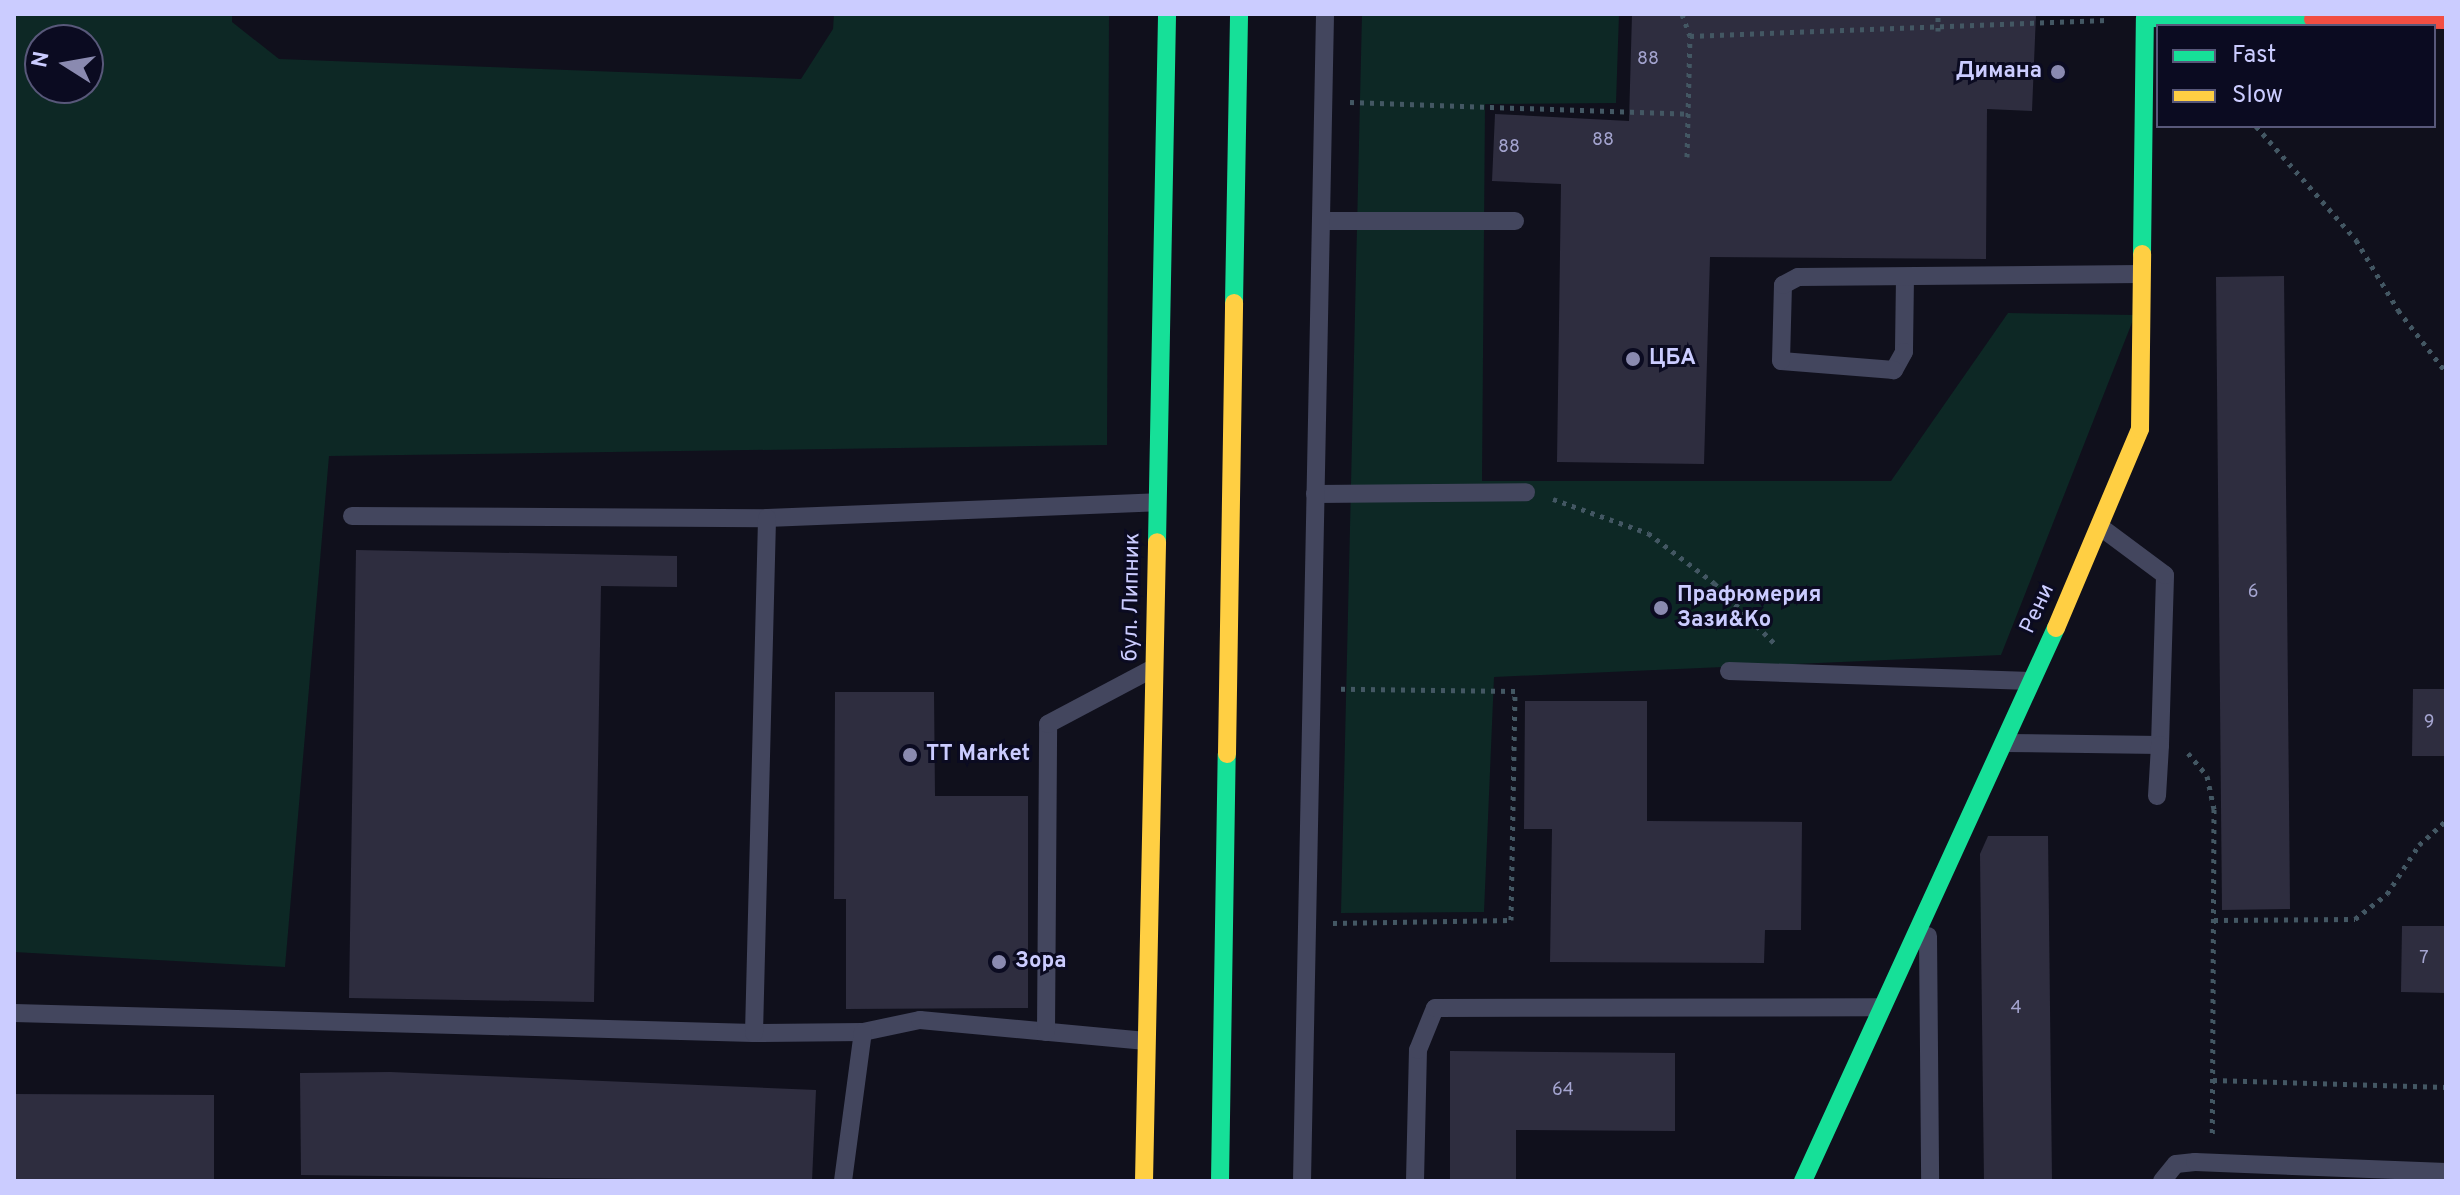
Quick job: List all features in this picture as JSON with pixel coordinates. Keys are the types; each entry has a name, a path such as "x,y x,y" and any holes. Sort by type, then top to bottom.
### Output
{"main road":[{"name":"бул. Липник","path":"1144,1181 1167,14"},
{"path":"1220,1181 1239,14"},
{"path":"2145,18 2446,20"},
{"name":"Рени","path":"1803,1181 1880,1007 2102,528 2140,429 2145,18"}],"lane":[{"path":"1302,1181 1325,14"},
{"path":"1321,221 1515,221"},
{"path":"1905,277 1904,352 1894,370 1781,361 1783,285 1798,277 2144,274"},
{"path":"1315,494 1526,492"},
{"path":"352,516 767,518 1157,502"},
{"path":"754,1033 767,518"},
{"path":"2102,528 2165,575 2157,796"},
{"path":"1046,1032 1048,724 1155,667"},
{"path":"1729,671 2031,681"},
{"path":"2002,743 2160,745"},
{"path":"1927,905 1930,1181"},
{"path":"1415,1181 1418,1050 1435,1008 1880,1007"},
{"path":"14,1013 754,1033 863,1032 920,1020 1146,1041"},
{"path":"843,1181 863,1032"},
{"path":"2162,1181 2176,1164 2446,1172"}],"path":[{"path":"1682,14 1690,36 1687,157"},
{"path":"1938,14 1938,31"},
{"path":"1690,36 1938,31 2145,18"},
{"path":"1323,101 1689,114"},
{"path":"2258,128 2356,240 2398,310 2446,372"},
{"path":"1526,492 1648,533 1714,583 1804,673"},
{"path":"1307,923 1511,920 1515,691 1311,688"},
{"path":"2160,745 2199,759 2207,776 2214,920 2212,1163"},
{"path":"2214,920 2355,919 2387,894 2419,845 2446,821"},
{"path":"2213,1080 2446,1087"}],"green space":[{"path":"14,14 232,14 232,22 279,59 801,79 833,29 834,14 1109,14 1107,445 329,456 285,967 14,952"},
{"path":"1362,14 1619,14 1616,103 1485,104 1482,481 1891,481 2008,313 2135,315 2001,655 1494,677 1484,912 1341,913"}],"building":[{"path":"1632,14 2036,14 2032,111 1987,109 1986,259 1710,257 1704,464 1557,462 1561,184 1492,181 1495,114 1629,121"},
{"path":"2284,276 2290,909 2222,910 2216,277"},
{"path":"356,550 677,556 677,587 601,586 594,1002 349,998"},
{"path":"2413,689 2446,689 2446,756 2412,756"},
{"path":"835,692 934,692 935,796 1028,796 1028,1008 846,1009 846,899 834,899"},
{"path":"1525,701 1647,701 1647,821 1802,822 1801,930 1765,930 1764,963 1550,962 1552,829 1524,829"},
{"path":"1988,836 2048,836 2052,1181 1984,1181 1980,854"},
{"path":"2402,926 2446,926 2446,993 2401,992"},
{"path":"1450,1051 1675,1053 1675,1131 1516,1130 1516,1181 1450,1181"},
{"path":"390,1072 816,1090 812,1181 301,1175 300,1073"},
{"path":"14,1094 214,1095 214,1181 14,1181"}],"traffic: fast":[{"path":"1157,542 1167,14"},
{"path":"1234,303 1239,14"},
{"path":"2142,254 2145,18 2313,19"},
{"path":"1803,1181 2056,628"},
{"path":"1220,1181 1227,754"}],"traffic: slow":[{"path":"2056,628 2140,429 2142,254"},
{"path":"1227,754 1234,303"},
{"path":"1144,1181 1157,542"}],"traffic: jam":[{"path":"2313,19 2446,20"}],"place":[{"name":"Димана","path":"2058,72"},
{"name":"ЦБА","path":"1633,359"},
{"name":"Прафюмерия Зази&Ко","path":"1661,608"},
{"name":"TT Market","path":"910,755"},
{"name":"Зора","path":"999,962"}]}
